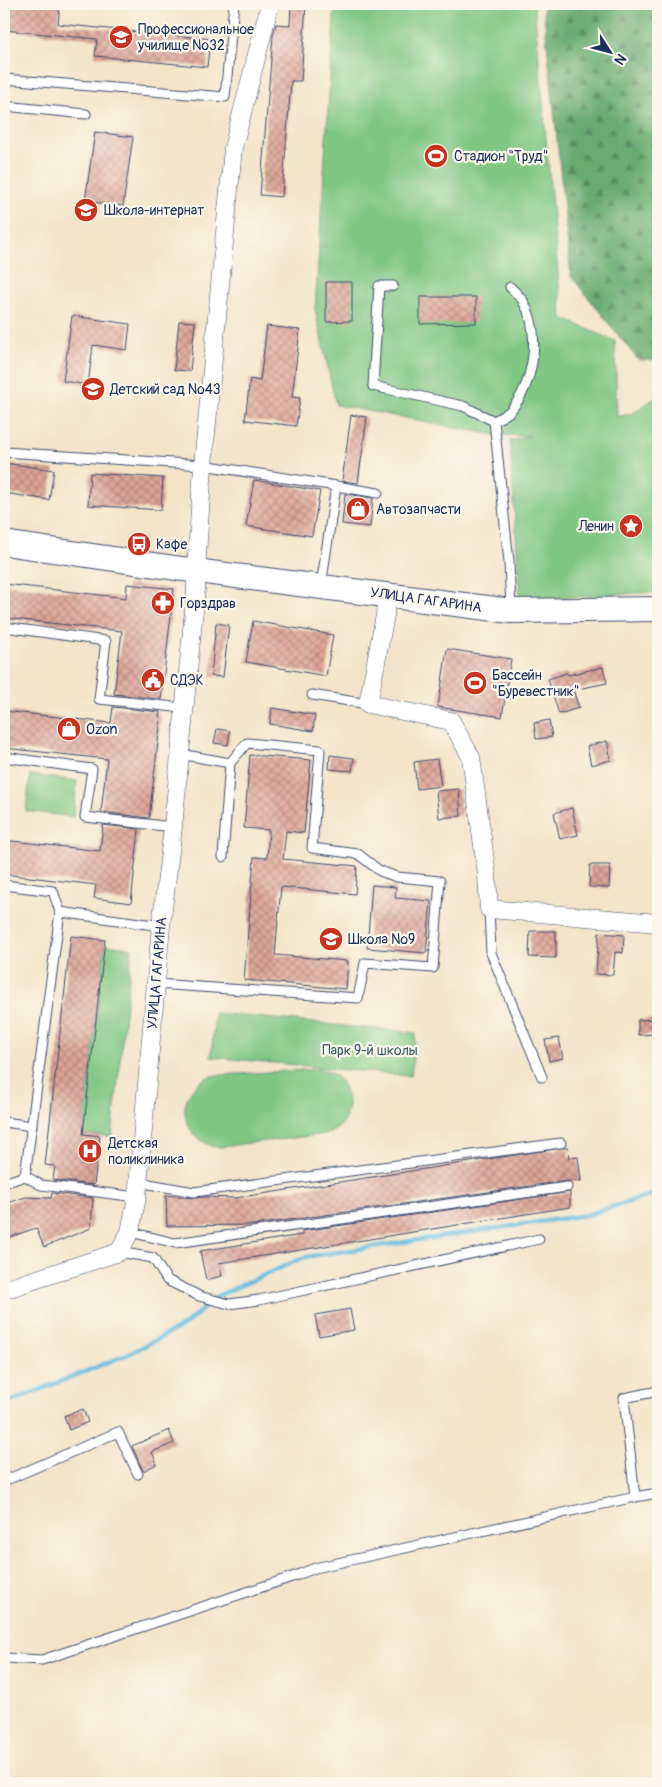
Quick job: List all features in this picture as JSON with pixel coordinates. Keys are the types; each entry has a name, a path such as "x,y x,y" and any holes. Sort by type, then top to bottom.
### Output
{"main road":[{"name":"УЛИЦА ГАГАРИНА","path":"4,543 196,571 511,611 658,609"}],"street":[{"path":"196,571 203,466 233,148 270,4"},
{"name":"УЛИЦА ГАГАРИНА","path":"119,1252 130,1232 137,1189 161,926 173,827 196,589 196,571"},
{"path":"387,594 385,615 368,704 450,721 471,757 487,876 489,909 658,923"},
{"path":"4,1290 119,1252"}],"lane":[{"path":"4,79 225,97 234,4"},
{"path":"4,106 86,114"},
{"path":"393,286 379,286 373,386 463,406 494,421"},
{"path":"494,421 509,412 525,389 534,356 531,322 523,300 510,287"},
{"path":"494,421 509,562 511,611"},
{"path":"4,452 203,466 378,492"},
{"path":"321,586 336,486"},
{"path":"4,627 106,641 99,699 184,708"},
{"path":"312,696 368,704"},
{"path":"156,984 358,998 365,963 433,968 440,881 397,877 380,871 358,854 312,848 320,750 247,743 230,763 223,857"},
{"path":"180,754 230,763"},
{"path":"4,757 92,769 85,818 173,827"},
{"path":"4,885 52,891 60,912 25,1176"},
{"path":"489,909 491,954 542,1077"},
{"path":"60,912 161,926"},
{"path":"4,1122 32,1126"},
{"path":"4,1183 25,1176 42,1185 194,1192 561,1143"},
{"path":"130,1232 175,1243 567,1187"},
{"path":"119,1252 153,1258 167,1280 200,1296 229,1304 268,1298 539,1239"},
{"path":"635,1497 624,1398 658,1391"},
{"path":"4,1481 118,1432 138,1474"},
{"path":"4,1658 42,1660 315,1568 658,1493"}],"green space":[{"name":"Стадион \"Труд\"","path":"335,4 534,4 562,318 615,341 617,417 633,413 658,396 658,592 520,599 510,441 530,436 495,435 336,405 315,309"},
{"path":"543,4 658,4 658,360 638,360 571,276"},
{"path":"30,775 77,781 73,817 26,811"},
{"path":"105,945 132,948 112,1137 83,1134"},
{"name":"Парк 9-й школы","path":"215,1013 416,1033 411,1076 211,1057"},
{"path":"318,1069 328,1071 336,1076 345,1089 347,1096 347,1112 344,1120 340,1126 330,1133 219,1147 212,1146 201,1140 187,1123 185,1114 189,1094 196,1085 208,1077"}],"building":[{"path":"4,4 60,4 58,24 210,39 207,67 95,56 97,39 4,30"},
{"path":"291,4 306,4 301,81 291,81 282,197 260,195 273,35 276,24 290,25"},
{"path":"95,132 133,137 123,206 85,201"},
{"path":"326,282 352,282 352,321 326,322"},
{"path":"420,297 476,297 476,323 420,324"},
{"path":"72,316 130,324 127,350 93,345 88,385 63,381"},
{"path":"179,321 195,322 190,371 174,370"},
{"path":"267,326 300,330 292,397 300,398 296,426 245,420 250,379 260,381"},
{"path":"351,415 367,417 358,483 342,481"},
{"path":"4,463 54,470 49,500 4,493"},
{"path":"90,473 163,478 161,510 88,505"},
{"path":"254,480 320,491 312,536 246,526"},
{"name":"Автозапчасти","path":"345,494 373,498 370,527 342,524"},
{"path":"4,584 126,598 127,584 174,589 161,699 114,694 122,631 4,618"},
{"path":"253,621 333,635 326,676 246,662"},
{"path":"216,623 229,625 223,677 211,676"},
{"name":"Бассейн \"Буревестник\"","path":"447,649 511,659 502,717 438,707"},
{"path":"603,667 607,683 573,690 579,708 559,714 548,679 567,673 568,675"},
{"path":"113,707 160,712 159,716 161,717 149,818 101,812 107,759 4,748 4,711 111,723"},
{"path":"272,708 315,715 313,731 270,724"},
{"path":"549,720 552,737 536,739 534,723"},
{"path":"217,729 230,731 228,745 214,743"},
{"path":"607,741 611,760 591,765 587,746"},
{"path":"250,755 311,760 304,833 286,831 283,859 357,866 355,894 281,887 275,955 348,961 346,989 244,980 254,857 267,858 269,830 244,828"},
{"path":"330,755 354,758 352,771 329,769"},
{"path":"437,759 441,786 417,789 414,762"},
{"path":"459,789 461,816 439,818 436,791"},
{"path":"572,808 578,835 560,839 554,813"},
{"path":"103,825 139,829 131,903 94,898 96,885 4,874 4,840 100,851"},
{"path":"590,865 610,865 609,888 589,887"},
{"path":"372,885 396,887 395,898 431,901 426,953 367,948"},
{"path":"530,931 556,931 556,958 529,957"},
{"path":"599,933 624,935 623,953 615,952 613,975 596,974"},
{"path":"71,936 105,940 83,1134 100,1136 94,1185 53,1180 55,1166 45,1165"},
{"path":"658,1019 658,1034 638,1035 638,1020"},
{"path":"559,1038 563,1058 549,1061 545,1040"},
{"path":"568,1147 569,1158 578,1157 581,1181 566,1181 254,1225 167,1226 166,1195 193,1198 235,1198"},
{"path":"570,1192 570,1207 219,1263 222,1276 206,1280 200,1251 302,1235 302,1231"},
{"path":"52,1193 93,1198 91,1228 44,1247 36,1228 4,1239 4,1204 26,1197 51,1198"},
{"path":"350,1309 354,1330 319,1336 315,1315"},
{"path":"83,1409 88,1422 69,1430 64,1416"},
{"path":"169,1430 174,1443 152,1452 157,1464 143,1471 132,1446"}],"waterway":[{"path":"4,1407 10,1402 131,1353 186,1324 217,1296 305,1257 586,1215 658,1193"}],"place":[{"name":"Профессиональное училище №32","path":"121,37"},
{"name":"Стадион \"Труд\"","path":"436,156"},
{"name":"Школа-интернат","path":"86,210"},
{"name":"Детский сад №43","path":"93,389"},
{"name":"Автозапчасти","path":"358,509"},
{"name":"Ленин","path":"631,526"},
{"name":"Кафе","path":"139,544"},
{"name":"Горздрав","path":"163,603"},
{"name":"СДЭК","path":"153,680"},
{"name":"Бассейн \"Буревестник\"","path":"475,683"},
{"name":"Ozon","path":"69,729"},
{"name":"Школа №9","path":"331,939"},
{"name":"Детская поликлиника","path":"90,1151"}]}
